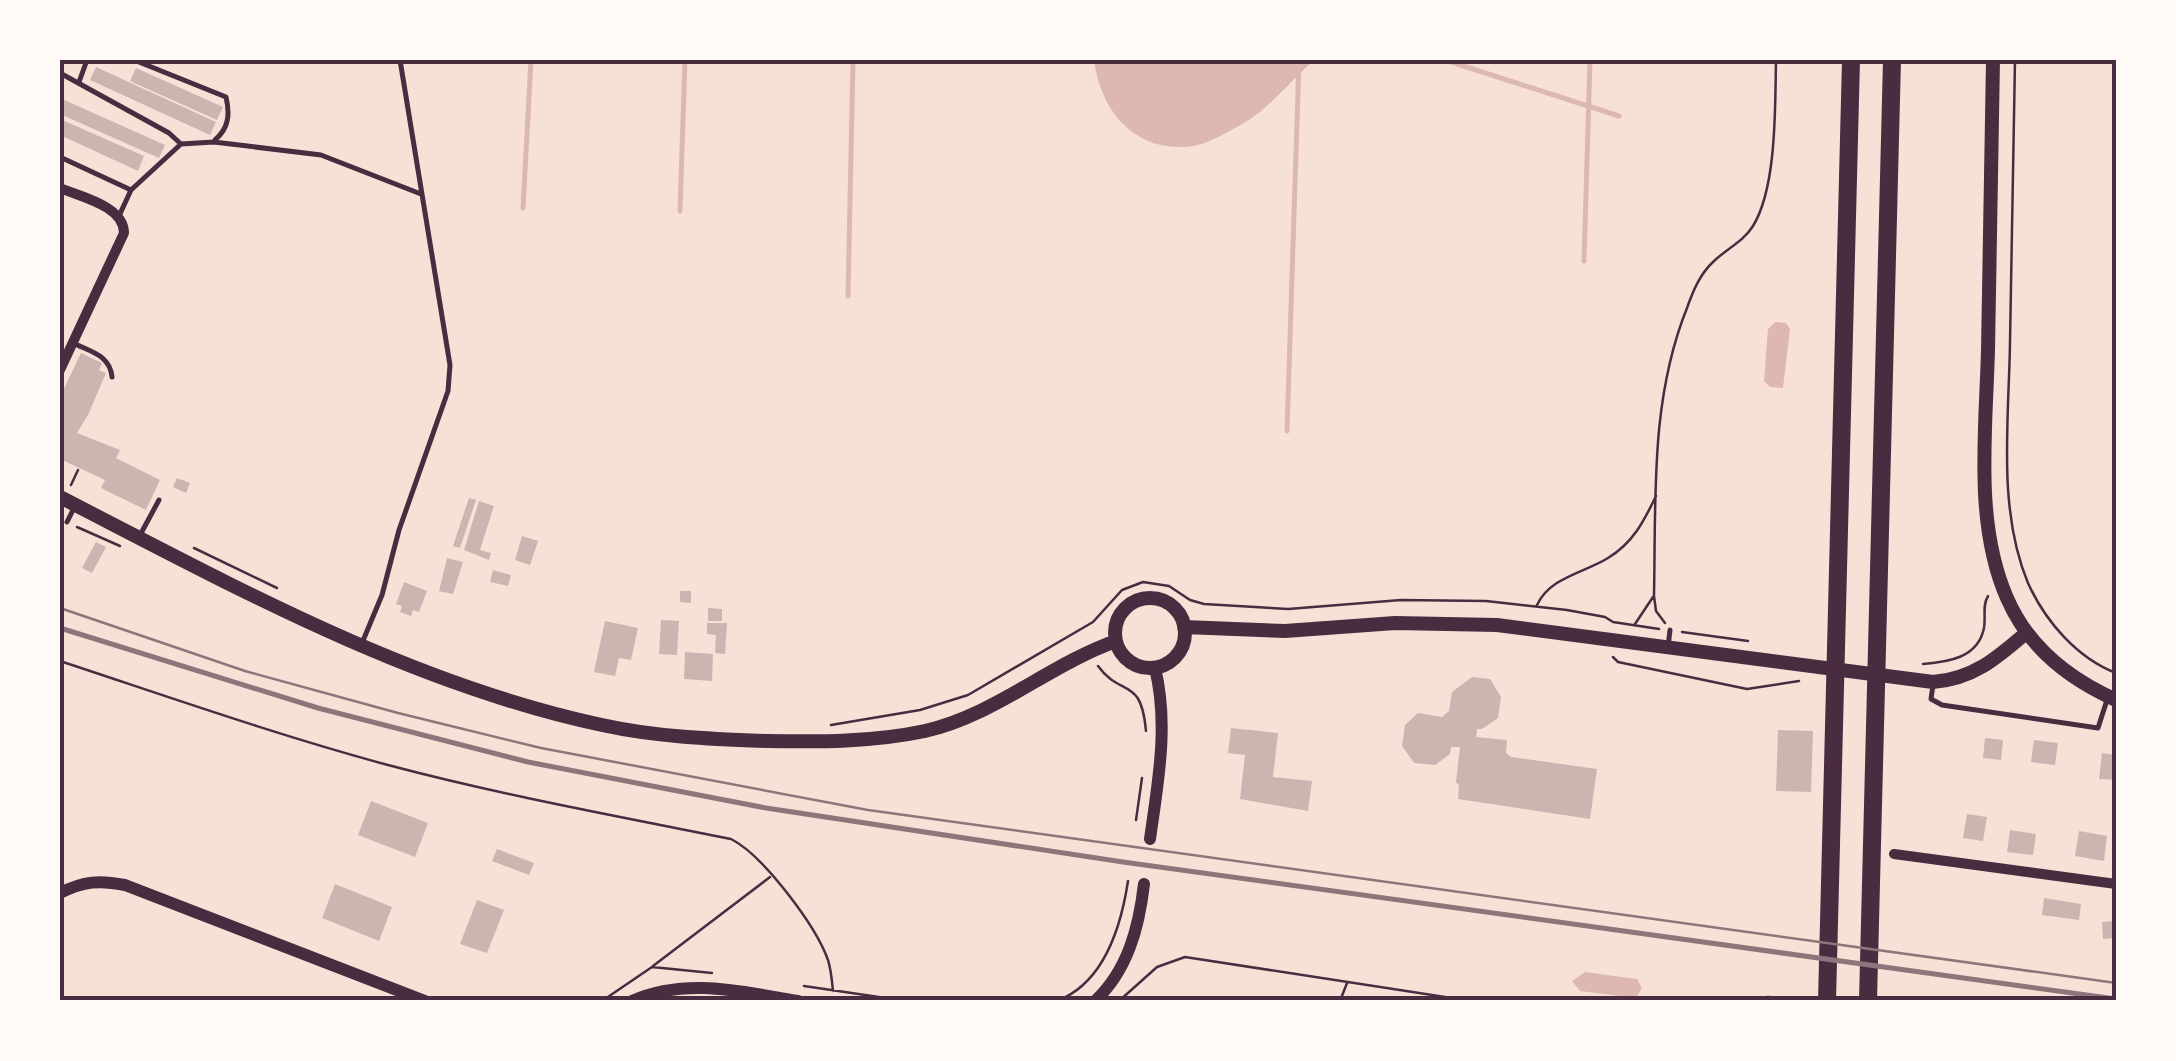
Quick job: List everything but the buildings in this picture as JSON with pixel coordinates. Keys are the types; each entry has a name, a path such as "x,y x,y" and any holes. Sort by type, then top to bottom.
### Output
{"highway":[{"path":"1827,1001 1851,60"},
{"path":"1868,1001 1892,60"}],"main road":[{"path":"1993,60 1987,496 1993,548 2004,589 2026,632 2064,670 2112,698"},
{"path":"60,498 362,646 517,703 605,726 700,738 832,742 900,735 956,722 1116,641"},
{"path":"1148,598 1167,603 1184,626 1182,648 1166,664 1155,668 1126,659 1116,641 1117,621 1122,612 1148,598"},
{"path":"1184,626 1285,631 1395,623 1466,623 1933,682 1956,680 1981,669 2026,632"}],"street":[{"path":"60,188 120,216 124,233 60,370"},
{"path":"1150,839 1164,721 1155,668"},
{"path":"1894,854 2116,884"},
{"path":"60,892 101,880 125,886 425,1001"},
{"path":"1096,1001 1108,990 1132,946 1144,884"},
{"path":"632,1001 664,990 693,986 798,1001"}],"lane":[{"path":"79,82 87,60"},
{"path":"134,60 226,98 230,111 227,125 214,142"},
{"path":"362,646 448,390 450,364 400,60"},
{"path":"60,73 169,132 181,144"},
{"path":"120,216 132,190 181,144 214,142 321,155 421,194"},
{"path":"60,157 132,190"},
{"path":"73,343 104,357 110,364 112,378"},
{"path":"138,537 159,500"},
{"path":"66,522 75,505"},
{"path":"1668,647 1670,630"},
{"path":"1933,682 1931,699 1942,706 2098,728 2112,698"}],"path":[{"path":"1670,630 1656,611 1654,596 1661,400 1686,308 1701,276 1744,238 1762,208 1770,165 1776,60"},
{"path":"2015,60 2008,456 2013,523 2027,580 2054,626 2098,666 2116,674"},
{"path":"71,485 78,470"},
{"path":"1537,606 1547,590 1608,558 1629,541 1641,527 1656,495"},
{"path":"194,547 283,591"},
{"path":"216,558 219,552"},
{"path":"1941,662 1961,658 1975,648 1984,632 1984,602 1988,596 2027,580"},
{"path":"826,726 920,710 952,700 1008,674 1099,617 1122,590 1143,582 1169,586 1204,604 1307,608 1432,600 1537,606 1670,630"},
{"path":"1634,625 1654,596"},
{"path":"1083,627 1102,672 1136,692 1146,735"},
{"path":"1611,639 1610,654 1618,662 1715,684 1747,689 1806,682"},
{"path":"60,661 391,766 499,793 731,840 753,855 819,944 828,961 833,991 906,1001"},
{"path":"1136,822 1143,774"},
{"path":"602,1001 771,877"},
{"path":"1056,1001 1087,981 1104,957 1118,928 1128,881"},
{"path":"1119,1001 1157,967 1184,957 1471,1001"},
{"path":"652,966 690,969"},
{"path":"1340,1001 1347,982"},
{"path":"1734,1001 1806,1000"}],"shaded area":[{"path":"1094,60 1314,60 1244,123 1200,144 1173,147 1139,136 1113,113 1104,97"},
{"path":"1775,322 1786,323 1790,329 1783,388 1770,387 1764,381 1768,329"},
{"path":"1585,972 1637,979 1642,988 1636,998 1580,991 1572,981"}],"waterway":[{"path":"523,208 531,60"},
{"path":"680,211 685,60"},
{"path":"848,296 853,60"},
{"path":"1287,431 1299,60"},
{"path":"1445,60 1619,116"},
{"path":"1584,261 1590,60"}],"tram line":[{"path":"60,608 245,671 398,713 541,748 868,810 2116,983"}],"railway":[{"path":"60,628 318,708 528,762 766,808 1123,862 2116,999"}]}
